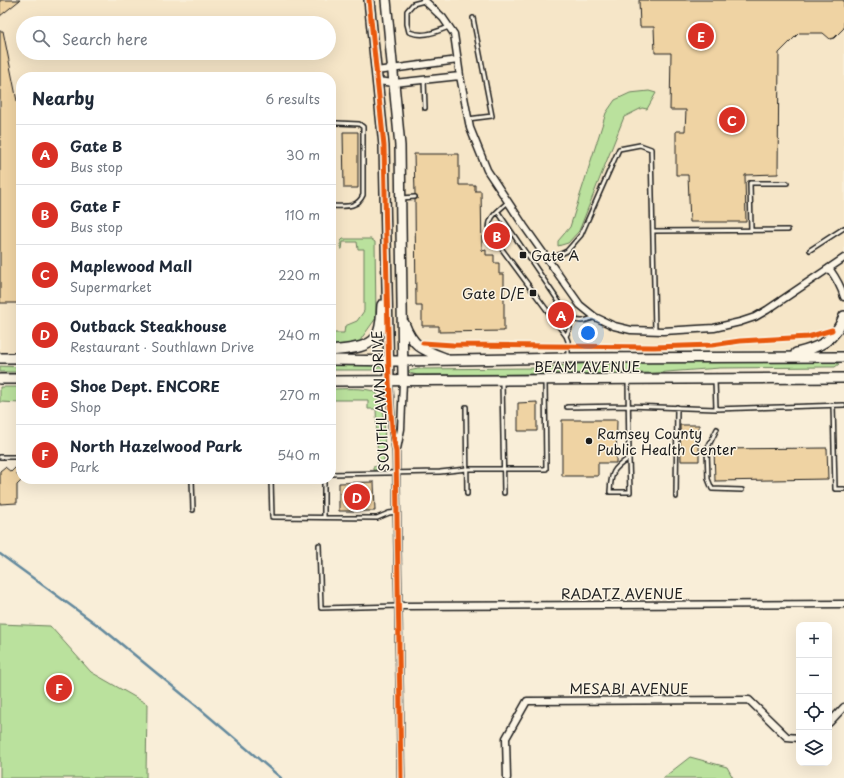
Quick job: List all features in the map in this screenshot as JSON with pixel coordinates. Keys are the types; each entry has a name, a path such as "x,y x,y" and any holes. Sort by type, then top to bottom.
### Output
{"street":[{"name":"SOUTHLAWN DRIVE","path":"369,0 384,146 388,361 392,428 396,452 401,778"},
{"name":"SOUTHLAWN DRIVE","path":"386,0 400,146 403,382 400,429 396,452"},
{"path":"424,0 443,18 450,26 454,34 468,119 476,144 487,170 580,305 595,317 614,326 631,330 690,330 714,328 740,322 755,317 767,310 843,259"},
{"path":"376,71 458,60"},
{"path":"377,82 394,83 460,76"},
{"path":"829,268 839,283 844,298"},
{"path":"336,350 360,347 369,343 376,337 381,323 382,296 386,270"},
{"path":"786,356 821,345 835,334 844,316"},
{"path":"402,320 417,346 450,360"},
{"name":"BEAM AVENUE","path":"336,360 403,361 786,356 844,357"},
{"path":"0,358 16,358"},
{"name":"BEAM AVENUE","path":"336,381 403,382 844,378"},
{"path":"0,379 16,379"},
{"name":"RADATZ AVENUE","path":"399,606 844,604"},
{"name":"MESABI AVENUE","path":"507,778 506,738 527,701 749,700 787,738 796,738"},
{"path":"832,720 844,707"}],"lane":[{"path":"424,0 413,4 406,11 406,24 409,32 417,35 425,35 450,26"},
{"path":"468,119 492,116 473,18"},
{"path":"424,80 425,108"},
{"path":"336,206 355,205 361,200 363,195 363,127 359,124 337,123"},
{"path":"548,260 567,251 581,235 619,149 640,145 651,149 655,330"},
{"path":"751,230 750,184 787,183"},
{"path":"400,198 415,197"},
{"path":"508,202 491,218 489,229 490,233 566,336 568,341 568,358"},
{"path":"498,212 570,318 570,328 566,336"},
{"path":"810,250 844,228"},
{"path":"653,231 788,230"},
{"path":"570,318 583,322 595,317"},
{"path":"715,379 716,409"},
{"path":"336,474 546,469 545,380"},
{"path":"628,380 630,492 610,492 610,482 615,468 629,458"},
{"path":"502,381 504,493"},
{"path":"834,405 835,489 844,489"},
{"path":"567,407 628,406 716,409 844,405"},
{"path":"466,407 467,494"},
{"path":"676,497 677,407"},
{"path":"717,429 707,449 708,479 712,490 742,490"},
{"path":"0,457 16,457"},
{"path":"192,484 193,510"},
{"path":"271,484 272,517 377,518 388,512 397,512"},
{"path":"324,484 324,517"},
{"path":"319,545 321,608 399,606"}],"shaded area":[{"path":"0,0 844,0 844,350 403,350 401,348 390,360 336,360 336,72 16,72 16,357 0,357"}],"green space":[{"path":"649,91 656,93 647,109 642,108 624,117 579,231 568,243 558,246 558,241 570,227 606,113 615,100 630,93"},
{"path":"343,239 371,239 375,242 376,318 361,339 361,343 336,347 336,333 344,333 345,326 357,321 364,311 364,249 358,249 357,242 343,242 341,249 341,241"},
{"path":"830,361 839,364 835,367 720,368 653,373 417,375 408,371 418,369 534,368 593,363"},
{"path":"336,364 375,364 383,368 377,370 336,370"},
{"path":"0,366 16,367 16,372 0,372"},
{"path":"0,387 16,387 16,403 0,402"},
{"path":"336,389 366,389 375,392 379,397 384,414 384,465 376,470 373,470 373,467 378,466 376,409 368,409 368,400 336,400"},
{"path":"0,624 50,626 91,672 147,704 146,778 0,778"},
{"path":"690,757 727,767 733,778 663,778"}],"building":[{"path":"0,0 20,0 0,16"},
{"path":"639,0 844,0 844,28 834,38 830,39 823,33 799,33 779,53 778,174 745,175 746,222 690,222 688,175 676,175 676,131 685,131 686,110 670,110 671,53 655,53 654,27 640,27"},
{"path":"0,31 3,31 16,96 16,303 0,303"},
{"path":"343,132 358,132 358,188 344,188"},
{"path":"414,154 459,154 459,185 475,185 475,191 481,191 482,251 486,250 486,255 494,255 494,263 499,263 499,274 504,274 504,331 439,332 439,326 422,326 422,306 416,306 415,200 418,197 415,194"},
{"path":"537,402 537,431 518,431 518,403"},
{"name":"Ramsey County Public Health Center","path":"562,420 617,420 616,463 598,463 598,476 562,476"},
{"path":"680,425 699,425 699,461 681,461"},
{"path":"827,448 828,479 715,481 714,449"},
{"path":"5,467 11,472 16,467 16,484 18,484 17,503 0,504 0,471"},
{"path":"374,482 375,511 339,511 339,483"}],"waterway":[{"path":"0,554 103,629 281,778"}],"cycle path":[{"path":"369,0 384,146 389,381 392,428 396,452 401,778"},
{"path":"423,343 453,345 654,347 712,345 740,341 808,337 832,330"}],"place":[{"name":"Shoe Dept. ENCORE","path":"701,36"},
{"name":"Maplewood Mall","path":"732,120"},
{"name":"Gate F","path":"497,236"},
{"name":"Gate A","path":"523,255"},
{"name":"Gate D/E","path":"533,293"},
{"name":"Gate B","path":"561,315"},
{"name":"Ramsey County Public Health Center","path":"589,441"},
{"name":"Outback Steakhouse","path":"357,497"},
{"name":"North Hazelwood Park","path":"59,688"}]}
